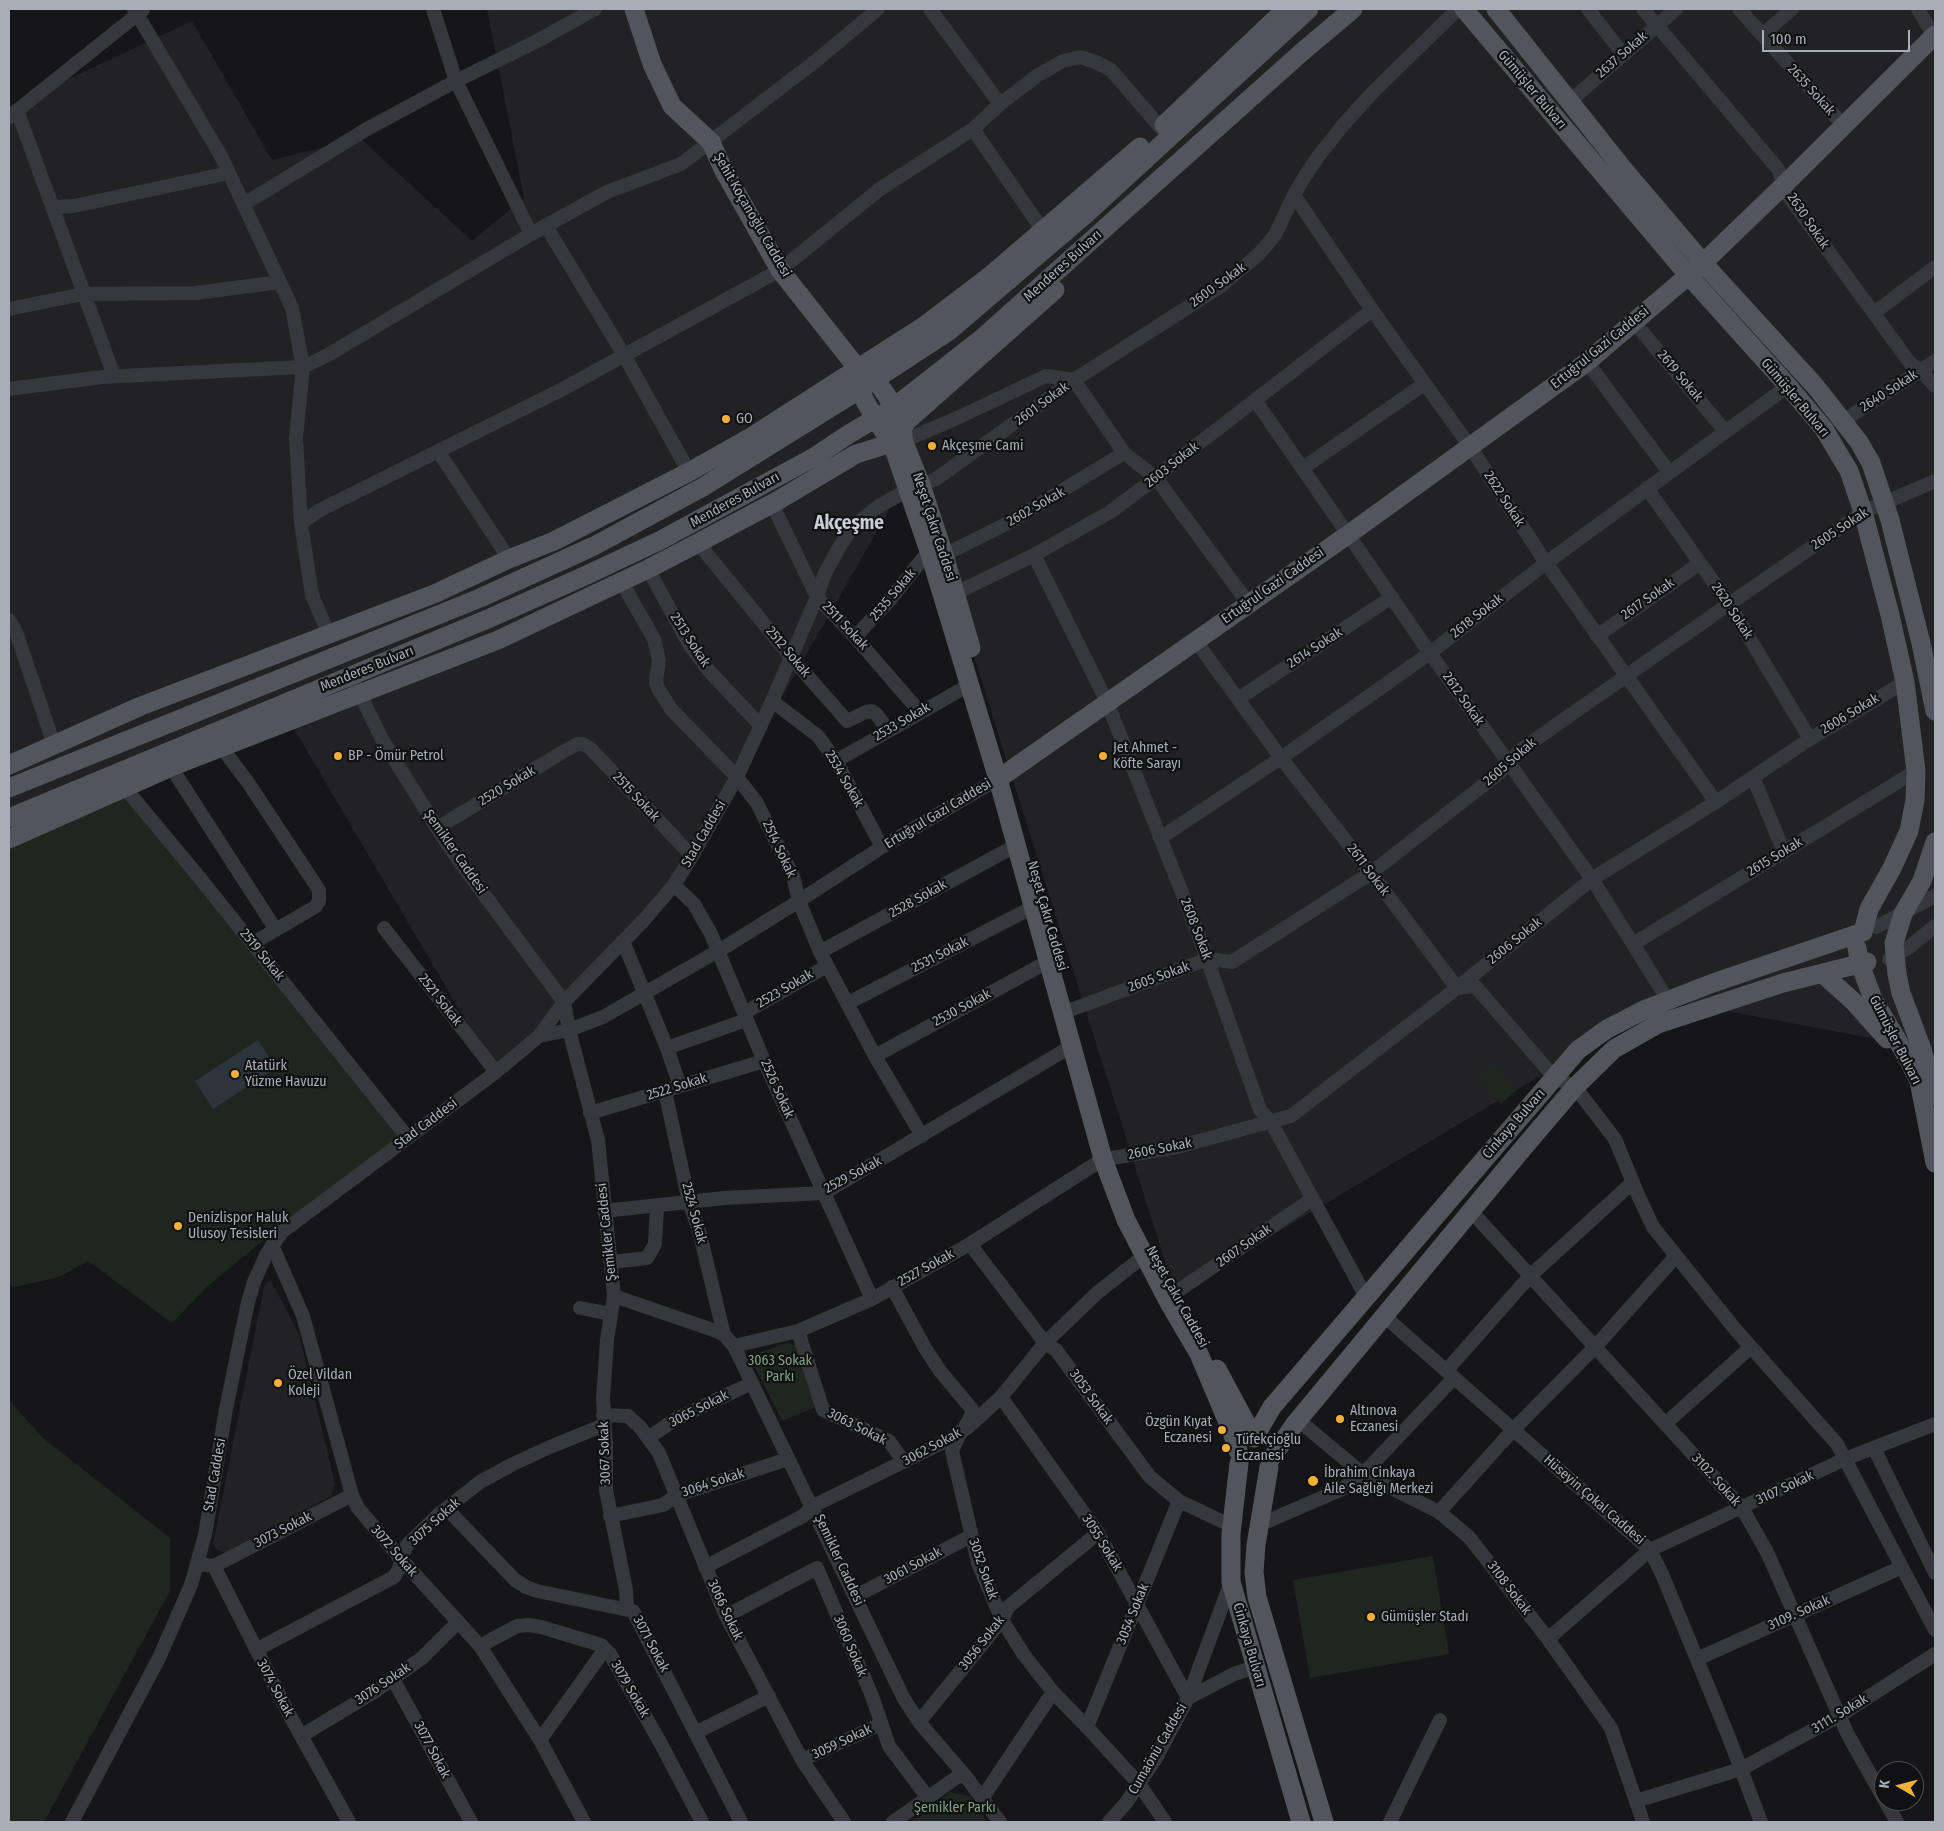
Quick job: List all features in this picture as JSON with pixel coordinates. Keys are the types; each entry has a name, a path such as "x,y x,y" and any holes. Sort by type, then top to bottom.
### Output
{"main road":[{"name":"Şehit Koçanoğlu Caddesi","path":"634,9 652,64 672,106 711,142 723,169 780,270 858,369"},
{"path":"9,765 141,706 434,594 509,559 554,542 689,472 751,437 924,326 991,275 1129,158 1286,9"},
{"name":"Menderes Bulvarı","path":"9,788 480,598 594,546 703,487 859,390 948,331 1086,214 1309,9"},
{"name":"Menderes Bulvarı","path":"9,818 122,780 350,676 499,615 659,541 816,456 893,408 981,339 1302,52 1353,9"},
{"path":"9,839 122,780 171,767 498,640 648,569 772,504 856,454 898,442 906,422 1014,328 1113,236 1369,9"},
{"name":"Gümüşler Bulvarı","path":"1464,9 1688,275 1824,428 1849,471 1863,512 1890,615 1905,682 1916,771 1915,800 1909,831 1892,868 1869,909 1865,947 1873,999 1917,1054 1919,1082 1935,1163"},
{"name":"Gümüşler Bulvarı","path":"1496,9 1624,170 1702,263 1816,387 1859,442 1871,463 1884,502 1920,642 1935,711"},
{"name":"Ertuğrul Gazi Caddesi","path":"1002,776 1349,534 1587,362 1702,263 1935,36"},
{"path":"858,369 875,379"},
{"path":"858,369 859,390 874,419"},
{"name":"Neşet Çakır Caddesi","path":"875,379 893,408 898,442 915,487 936,553 969,685 1002,776 1015,846 1072,1046 1126,1220 1199,1354 1239,1457"},
{"name":"Neşet Çakır Caddesi","path":"874,419 898,442"},
{"name":"Neşet Çakır Caddesi","path":"936,553 956,594 1002,776 1073,1009 1108,1159 1138,1227 1254,1438"},
{"name":"Gümüşler Bulvarı","path":"1935,842 1922,881 1903,914 1893,953 1917,1054 1935,1096"},
{"path":"1888,932 1893,953 1882,964 1874,964 1865,947 1888,932"},
{"name":"Cinkaya Bulvarı","path":"1324,1822 1257,1597 1254,1572 1259,1525 1271,1462 1298,1420 1384,1316 1575,1088 1614,1049 1658,1024 1783,983 1823,974 1865,947"},
{"name":"Cinkaya Bulvarı","path":"1254,1438 1272,1407 1578,1050 1607,1029 1646,1008 1713,983 1865,947"},
{"path":"1823,974 1917,1054"},
{"path":"1254,1438 1259,1438 1271,1447 1271,1462 1259,1473 1248,1472 1239,1457 1244,1442 1254,1438"},
{"name":"Cinkaya Bulvarı","path":"1239,1457 1232,1526 1231,1582 1301,1822"}],"street":[{"path":"433,9 456,81 531,234"},
{"path":"244,204 367,129 456,81 537,42 595,9"},
{"path":"9,389 114,376 303,367 328,355 531,234 607,192 681,164 817,60 878,9"},
{"path":"930,9 1000,104"},
{"name":"2600 Sokak","path":"1074,380 1221,286 1259,254 1275,235 1294,196 1317,158 1344,124 1373,92 1458,9"},
{"path":"1588,9 1623,54"},
{"name":"2630 Sokak","path":"1643,9 1778,168 1789,197 1910,363 1921,371 1935,386"},
{"name":"2637 Sokak","path":"1569,102 1676,9"},
{"name":"2635 Sokak","path":"1738,9 1844,126"},
{"path":"1762,35 1792,9"},
{"path":"1918,9 1935,36"},
{"path":"114,376 52,207 13,113 138,11 221,156 292,308 303,367 296,438 301,523 312,595 329,635"},
{"path":"301,523 320,510 561,390 780,270 880,189 973,128 1000,104 1038,75 1062,61 1080,57 1096,62 1111,70 1161,128"},
{"path":"973,128 1043,231"},
{"path":"52,207 74,206 229,173"},
{"name":"2622 Sokak","path":"1294,196 1470,448 1546,563 1716,802"},
{"path":"546,226 624,355 689,472"},
{"path":"1874,313 1935,268"},
{"path":"9,308 83,294 196,294 280,282"},
{"name":"2603 Sokak","path":"956,594 1110,512 1372,310"},
{"name":"2619 Sokak","path":"1634,322 1725,431"},
{"name":"2640 Sokak","path":"1843,421 1935,361"},
{"path":"1587,362 1669,472"},
{"path":"898,442 955,419 1046,376 1074,380 1124,453 1156,478 1248,603"},
{"name":"2601 Sokak","path":"915,487 936,479 1074,380"},
{"path":"1303,468 1424,384"},
{"name":"2618 Sokak","path":"1160,838 1281,758 1430,652 1546,563 1788,386"},
{"name":"2612 Sokak","path":"1255,400 1430,652 1592,879 1668,1000"},
{"path":"438,451 509,559"},
{"name":"2602 Sokak","path":"936,553 1010,522 1124,453"},
{"name":"2605 Sokak","path":"1073,1009 1208,960 1232,962 1371,873 1510,765 1519,751 1863,512 1935,481"},
{"name":"Stad Caddesi","path":"72,1822 159,1658 184,1604 198,1564 205,1535 226,1409 248,1302 260,1266 272,1245 282,1232 496,1072 539,1036 564,1002 674,885 737,777 817,597 825,573 840,546 854,526 879,506 915,487"},
{"name":"2620 Sokak","path":"1647,488 1729,604 1810,738"},
{"name":"2511 Sokak","path":"772,504 817,597 855,637 920,712"},
{"name":"2512 Sokak","path":"698,543 791,657 847,721 872,711 888,730"},
{"name":"2535 Sokak","path":"855,637 936,553"},
{"name":"2608 Sokak","path":"1034,554 1107,702 1208,960 1260,1110 1271,1122 1366,1297"},
{"name":"2617 Sokak","path":"1597,636 1700,562"},
{"name":"2513 Sokak","path":"648,569 690,646 710,672 761,726"},
{"name":"2514 Sokak","path":"621,581 654,639 659,660 656,682 658,688 671,709 737,777 757,803 793,876 799,901 820,952 875,1056 922,1136"},
{"name":"2614 Sokak","path":"1238,699 1392,597"},
{"path":"9,620 16,632 54,745"},
{"name":"2611 Sokak","path":"1195,640 1281,758 1371,873 1457,988"},
{"name":"Şemikler Caddesi","path":"350,676 383,740 437,828 462,865 564,1002 569,1030 598,1140 614,1296 724,1335 734,1346 788,1459 813,1506 904,1699 919,1722 983,1797 1000,1822"},
{"name":"2606 Sokak","path":"1108,1159 1177,1147 1291,1116 1457,988 1592,879 1716,802 1810,738 1905,682"},
{"name":"2533 Sokak","path":"836,761 969,685"},
{"name":"2534 Sokak","path":"772,701 818,736 836,761 882,847"},
{"name":"2520 Sokak","path":"437,828 577,744"},
{"name":"2515 Sokak","path":"577,744 583,744 590,748 692,856"},
{"path":"221,747 247,782 319,890 320,901 315,907 253,943"},
{"path":"171,767 276,930"},
{"name":"2615 Sokak","path":"1633,944 1916,771"},
{"name":"Ertuğrul Gazi Caddesi","path":"539,1036 569,1030 603,1017 717,951 882,847 1002,776"},
{"path":"1753,777 1784,852"},
{"name":"2519 Sokak","path":"122,780 408,1138"},
{"name":"2528 Sokak","path":"820,952 1015,846"},
{"name":"2526 Sokak","path":"674,885 694,904 711,934 764,1061 872,1299"},
{"path":"1865,947 1903,914 1935,896"},
{"name":"2531 Sokak","path":"848,1003 1033,907"},
{"path":"1893,953 1935,926"},
{"name":"2521 Sokak","path":"384,928 496,1072"},
{"path":"623,941 680,1086"},
{"name":"2530 Sokak","path":"875,1056 1049,961"},
{"name":"2523 Sokak","path":"666,1048 745,1016 827,966"},
{"path":"1457,988 1475,986 1554,1077 1575,1088 1615,1139 1653,1227 1751,1347 1837,1444 1935,1630"},
{"name":"2529 Sokak","path":"604,1211 689,1202 824,1192 1072,1046"},
{"name":"2522 Sokak","path":"590,1113 764,1061"},
{"name":"2524 Sokak","path":"666,1091 689,1202 699,1230 724,1335"},
{"name":"2527 Sokak","path":"734,1346 798,1331 872,1299 970,1244 1108,1159"},
{"path":"1259,1525 1342,1489 1363,1474 1450,1374 1530,1276 1633,1182"},
{"name":"2607 Sokak","path":"1175,1293 1312,1199"},
{"path":"611,1262 647,1258 655,1244 657,1206"},
{"name":"3102. Sokak","path":"1471,1212 1742,1508 1767,1552 1839,1716 1874,1780"},
{"name":"3053 Sokak","path":"970,1244 1045,1343 1056,1350 1150,1477 1179,1501 1232,1526"},
{"name":"3072 Sokak","path":"272,1245 303,1316 352,1495 358,1508 401,1559 480,1646 540,1740 584,1822"},
{"name":"3062 Sokak","path":"705,1567 803,1516 813,1506 904,1462 960,1432 1001,1397 1045,1343 1097,1293 1144,1256"},
{"path":"1439,1512 1513,1430 1595,1347 1676,1256"},
{"name":"3052 Sokak","path":"892,1287 925,1348 940,1371 971,1408 972,1414 960,1432 952,1451 978,1563 1002,1620 1024,1655 1052,1692 1088,1727 1139,1784 1165,1822"},
{"name":"3067 Sokak","path":"614,1296 607,1340 604,1420 606,1490 626,1590 627,1609"},
{"path":"580,1308 611,1314"},
{"name":"Hüseyin Çokal Caddesi","path":"1384,1316 1650,1550 1662,1574 1761,1822"},
{"name":"3063 Sokak","path":"798,1331 823,1410 889,1440 904,1462"},
{"path":"1665,1424 1751,1347"},
{"name":"3065 Sokak","path":"648,1438 676,1419 752,1383"},
{"name":"3055 Sokak","path":"1001,1397 1098,1533 1188,1698"},
{"name":"3066 Sokak","path":"604,1420 628,1416 640,1427 659,1453 726,1616 802,1760 844,1822"},
{"name":"3075 Sokak","path":"256,1650 394,1577 399,1569 407,1545 480,1482 604,1420"},
{"name":"3108 Sokak","path":"1298,1420 1363,1474 1439,1512 1469,1537 1548,1639 1611,1728 1643,1822"},
{"name":"3107 Sokak","path":"1548,1639 1650,1550 1845,1459 1935,1424"},
{"path":"1874,1448 1935,1572"},
{"name":"3064 Sokak","path":"610,1516 663,1505 677,1495 788,1459"},
{"name":"3073 Sokak","path":"214,1566 352,1495"},
{"name":"3054 Sokak","path":"1088,1727 1179,1501"},
{"name":"3071 Sokak","path":"447,1509 515,1580 526,1587 536,1591 633,1611 741,1822"},
{"name":"3056 Sokak","path":"919,1722 1002,1620 1008,1607 1098,1533"},
{"name":"3061 Sokak","path":"856,1596 971,1536"},
{"path":"198,1564 214,1566"},
{"name":"3074 Sokak","path":"214,1566 301,1736 349,1822"},
{"name":"3109. Sokak","path":"1697,1660 1902,1567"},
{"name":"3060 Sokak","path":"726,1616 817,1568 872,1696 889,1746 928,1798"},
{"name":"Cumaönü Caddesi","path":"1109,1822 1126,1803 1156,1758 1188,1698 1231,1582"},
{"name":"3076 Sokak","path":"301,1736 374,1692 422,1658 458,1622"},
{"name":"3079 Sokak","path":"480,1646 517,1626 529,1625 601,1645 610,1654 661,1744 702,1822"},
{"path":"540,1740 605,1649"},
{"name":"3111. Sokak","path":"1636,1801 1741,1769 1839,1716 1935,1654"},
{"name":"Cumaönü Caddesi","path":"1188,1698 1234,1674 1255,1667"},
{"name":"3077 Sokak","path":"393,1678 471,1822"},
{"path":"983,1797 1052,1692"},
{"path":"696,1733 769,1696"},
{"path":"1390,1822 1440,1720"},
{"name":"3059 Sokak","path":"802,1760 881,1724"},
{"path":"893,1822 963,1773"},
{"name":"3102. Sokak","path":"1891,1811 1897,1822"}],"shaded area":[{"path":"487,9 1935,9 1935,1050 1668,1000 1175,1293 914,467 674,885 496,1072 280,705 9,819 9,107 192,21 272,160 360,138 472,241 524,198"},
{"name":"Atatürk Yüzme Havuzu","path":"258,1040 276,1068 213,1109 195,1081"},
{"name":"Özel Vildan Koleji","path":"271,1281 299,1334 335,1484 331,1496 225,1553 216,1549 213,1544 264,1287 267,1282"}],"green space":[{"path":"125,788 408,1138 378,1161 271,1234 208,1286 172,1323 88,1261 59,1277 15,1287 9,1284 9,850"},
{"path":"1493,1063 1517,1090 1501,1104 1477,1077"},
{"name":"3063 Sokak Parkı","path":"787,1343 796,1345 816,1407 782,1421 751,1359 758,1353"},
{"path":"9,1400 42,1437 170,1538 170,1591 44,1822 9,1822"},
{"name":"Gümüşler Stadı","path":"1433,1556 1449,1654 1310,1678 1293,1580"},
{"name":"Şemikler Parkı","path":"950,1792 970,1796 987,1822 911,1822"}],"place":[{"name":"GO","path":"726,419"},
{"name":"Akçeşme Cami","path":"932,446"},
{"name":"BP - Ömür Petrol","path":"338,756"},
{"name":"Jet Ahmet - Köfte Sarayı","path":"1103,756"},
{"name":"Atatürk Yüzme Havuzu","path":"235,1074"},
{"name":"Denizlispor Haluk Ulusoy Tesisleri","path":"178,1226"},
{"name":"Özel Vildan Koleji","path":"278,1383"},
{"name":"Altınova Eczanesi","path":"1340,1419"},
{"name":"Özgün Kıyat Eczanesi","path":"1222,1430"},
{"name":"Tüfekçioğlu Eczanesi","path":"1226,1448"},
{"name":"İbrahim Cinkaya Aile Sağlığı Merkezi","path":"1313,1481"},
{"name":"Gümüşler Stadı","path":"1371,1617"}],"district":[{"name":"Akçeşme","path":"849,524"}]}
